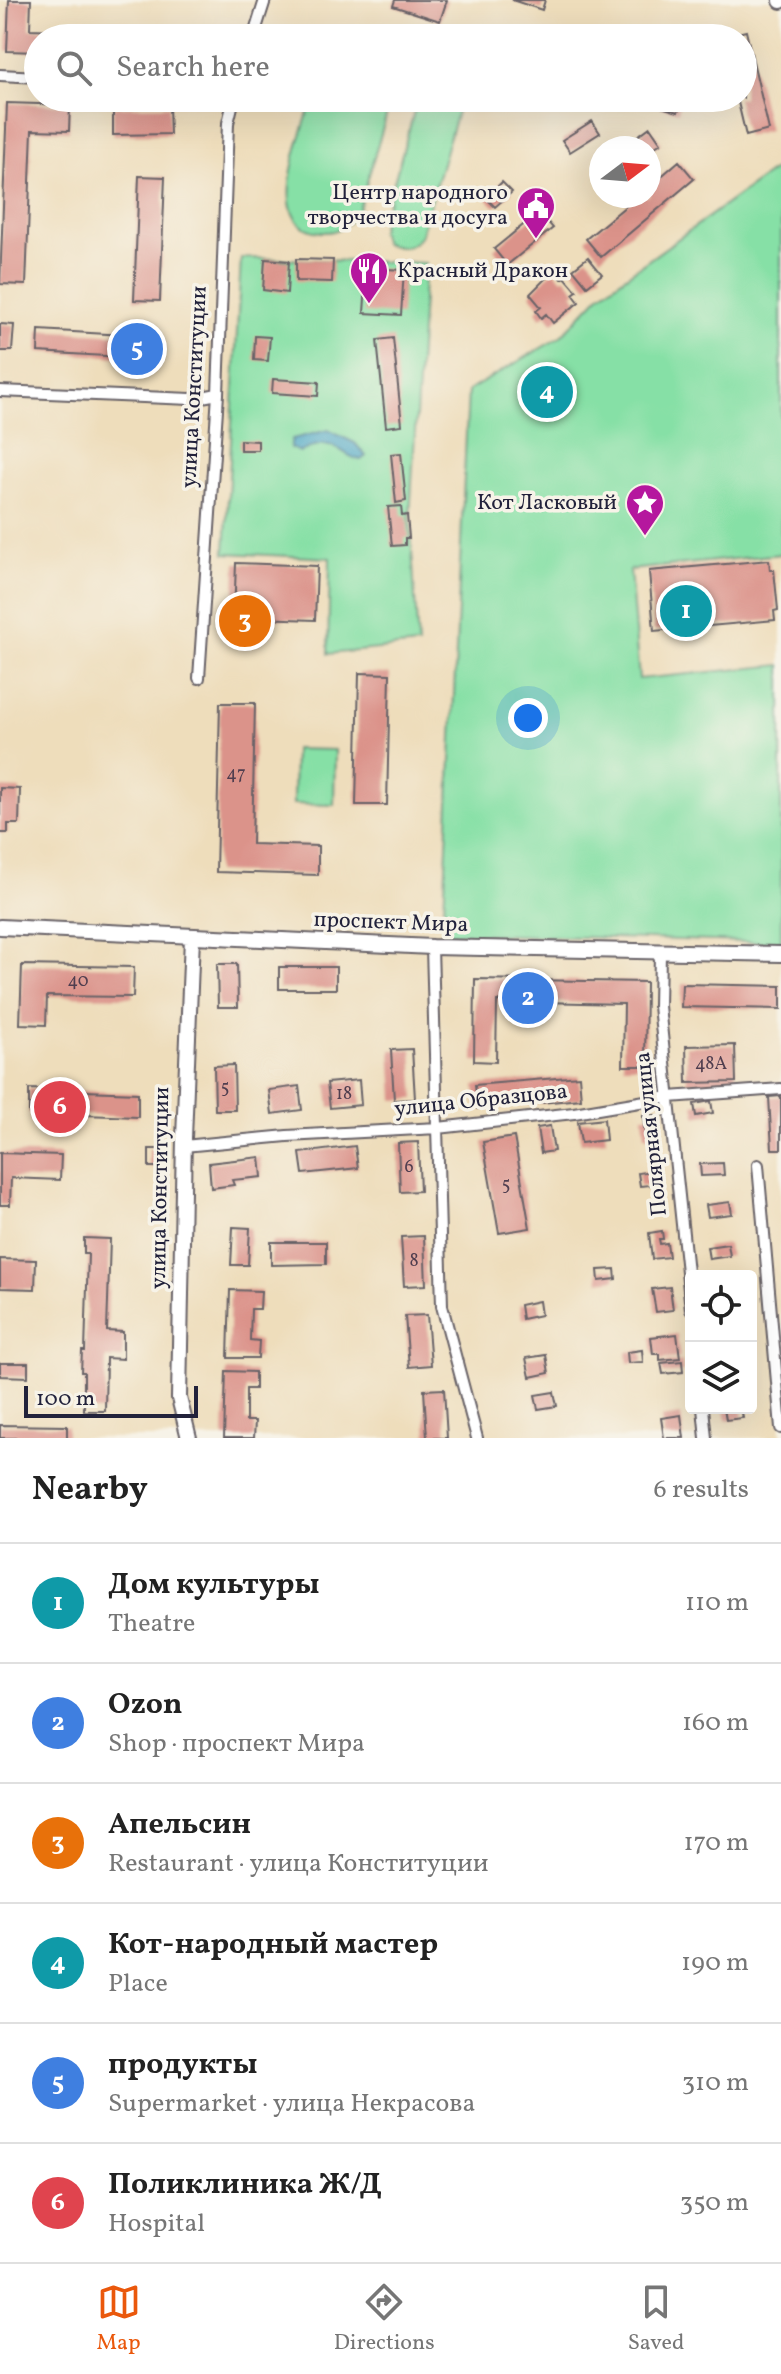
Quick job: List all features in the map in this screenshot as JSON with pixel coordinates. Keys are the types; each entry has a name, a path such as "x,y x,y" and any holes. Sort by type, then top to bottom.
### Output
{"street":[{"path":"257,24 265,0"},
{"path":"0,75 24,76"},
{"name":"улица Конституции","path":"199,678 218,394 231,112"},
{"path":"0,391 191,399 218,394"},
{"name":"проспект Мира","path":"0,927 432,947 781,954"},
{"name":"улица Конституции","path":"189,1438 179,1398 192,937"},
{"path":"432,947 442,1306 477,1438"},
{"name":"Полярная улица","path":"660,953 659,1006 687,1270"},
{"name":"улица Образцова","path":"184,1146 287,1136 438,1128 574,1113 669,1097 781,1089"},
{"path":"758,1165 781,1428"},
{"path":"704,1414 706,1438"}],"green space":[{"path":"309,112 387,112 358,212 343,227 322,232 303,227 293,214 291,176"},
{"path":"414,112 457,112 421,235 405,247 384,243 380,231"},
{"path":"781,165 781,554 630,570 639,679 781,665 781,943 443,933 468,391 560,337 601,294"},
{"path":"241,258 425,263 410,517 418,645 328,654 330,558 225,553"},
{"path":"294,749 335,750 334,805 293,804"}],"water":[{"path":"328,430 355,443 366,456 356,459 325,444 300,452 290,448 292,439"}],"building":[{"path":"9,0 31,0 30,24 24,24 24,52 7,51"},
{"path":"395,0 447,0 440,21 393,6"},
{"path":"512,0 545,0 542,10"},
{"path":"757,78 769,130 746,136 740,112 757,112"},
{"path":"7,103 24,104 24,112 70,112 69,131 32,130 26,285 0,284"},
{"path":"113,112 169,112 170,134 113,135"},
{"path":"592,121 600,133 589,136 589,140 570,152 562,140"},
{"path":"650,127 656,136 638,136"},
{"path":"679,161 694,179 661,207 661,177"},
{"path":"139,176 165,177 160,301 134,300"},
{"path":"502,182 512,192 495,207 486,198"},
{"path":"623,208 659,208 601,257 586,239"},
{"path":"539,212 553,228 507,265 494,249"},
{"path":"588,257 602,274 587,286 573,269"},
{"path":"265,259 289,261 287,293 263,290"},
{"path":"296,259 333,260 332,282 296,281"},
{"path":"367,268 404,270 401,315 364,313"},
{"path":"554,270 577,291 573,294 579,302 553,323 546,314 541,318 536,311 541,307 530,294"},
{"path":"0,324 14,325 12,351 0,351"},
{"path":"39,330 158,337 156,359 38,352"},
{"path":"255,336 270,337 268,361 254,360"},
{"path":"393,338 402,425 386,427 377,340"},
{"path":"273,379 319,382 318,396 272,393"},
{"path":"240,440 258,441 258,450 240,450"},
{"path":"401,453 406,501 396,503 391,454"},
{"path":"401,506 402,516 407,515 409,538 405,538 405,545 392,546 388,507"},
{"path":"769,560 770,570 774,570 778,610 774,611 775,620 654,631 649,571"},
{"path":"236,563 317,566 315,620 234,617"},
{"path":"359,673 390,674 387,805 356,805"},
{"path":"220,703 255,703 252,844 318,846 318,875 216,872"},
{"path":"0,788 20,789 19,824 8,824 8,833 0,833"},
{"path":"217,964 237,964 238,1007 218,1007"},
{"path":"22,965 134,967 133,997 47,996 46,1025 20,1024"},
{"path":"279,967 336,967 336,989 279,989"},
{"path":"475,979 646,982 645,1066 623,1066 624,1004 497,1001 496,1062 474,1061"},
{"path":"682,984 781,986 781,1009 681,1007"},
{"path":"735,1045 736,1082 687,1083 686,1046"},
{"path":"412,1049 415,1099 394,1100 391,1050"},
{"path":"234,1065 235,1110 215,1110 214,1066"},
{"path":"579,1076 581,1099 477,1109 475,1085"},
{"path":"359,1080 361,1105 330,1108 327,1083"},
{"path":"299,1086 302,1110 272,1114 269,1090"},
{"path":"29,1089 138,1093 138,1117 29,1113"},
{"path":"781,1096 781,1149 772,1149 769,1097"},
{"path":"711,1101 713,1113 696,1116 694,1104"},
{"path":"655,1115 658,1135 645,1136 643,1116"},
{"path":"604,1119 606,1140 581,1143 578,1122"},
{"path":"550,1126 554,1151 541,1153 537,1128"},
{"path":"514,1137 530,1228 499,1233 483,1142"},
{"path":"418,1142 420,1191 400,1192 398,1143"},
{"path":"355,1146 358,1168 303,1174 300,1153"},
{"path":"149,1149 160,1149 159,1167 149,1167"},
{"path":"0,1153 61,1155 60,1180 11,1178 10,1205 0,1205"},
{"path":"260,1157 262,1177 232,1180 234,1185 211,1188 209,1163"},
{"path":"723,1163 724,1175 701,1176 700,1164"},
{"path":"659,1170 661,1184 640,1186 638,1173"},
{"path":"730,1202 732,1214 708,1217 706,1205"},
{"path":"233,1227 250,1228 248,1265 231,1265"},
{"path":"662,1231 660,1244 667,1243 669,1257 652,1259 649,1233"},
{"path":"424,1236 426,1285 404,1286 401,1237"},
{"path":"84,1238 110,1239 107,1331 123,1332 123,1359 106,1358 105,1411 84,1411 84,1372 81,1372 82,1351 85,1351 88,1254 84,1254"},
{"path":"271,1242 326,1242 326,1264 271,1265"},
{"path":"728,1244 730,1256 709,1259 707,1247"},
{"path":"0,1259 36,1260 35,1289 0,1288"},
{"path":"615,1269 616,1279 599,1281 598,1270"},
{"path":"670,1287 673,1310 656,1312 652,1289"},
{"path":"230,1290 261,1291 260,1309 251,1309 250,1340 259,1341 258,1358 228,1358"},
{"path":"539,1301 541,1315 522,1319 520,1305"},
{"path":"427,1315 431,1365 409,1367 405,1316"},
{"path":"677,1334 680,1358 660,1360 660,1354 653,1354 651,1337"},
{"path":"642,1350 643,1362 628,1363 627,1352"},
{"path":"546,1355 549,1373 530,1377 526,1358"},
{"path":"682,1361 683,1372 663,1374 661,1363"},
{"path":"0,1363 28,1363 28,1377 0,1376"},
{"path":"226,1371 255,1372 255,1389 246,1389 246,1421 255,1421 254,1438 224,1438"},
{"path":"444,1389 447,1438 427,1438 424,1390"},
{"path":"554,1392 557,1406 538,1409 535,1395"},
{"path":"725,1414 742,1414 743,1418 726,1420"},
{"path":"681,1415 684,1438 664,1438 661,1418"},
{"path":"0,1425 67,1426 67,1438 0,1438"}],"place":[{"name":"Центр народного творчества и досуга","path":"536,240"},
{"name":"Красный Дракон","path":"369,305"},
{"name":"продукты","path":"137,349"},
{"name":"Кот-народный мастер","path":"547,392"},
{"name":"Кот Ласковый","path":"645,537"},
{"name":"Дом культуры","path":"686,611"},
{"name":"Апельсин","path":"245,621"},
{"name":"Ozon","path":"528,998"},
{"name":"Поликлиника Ж/Д","path":"60,1107"}]}
